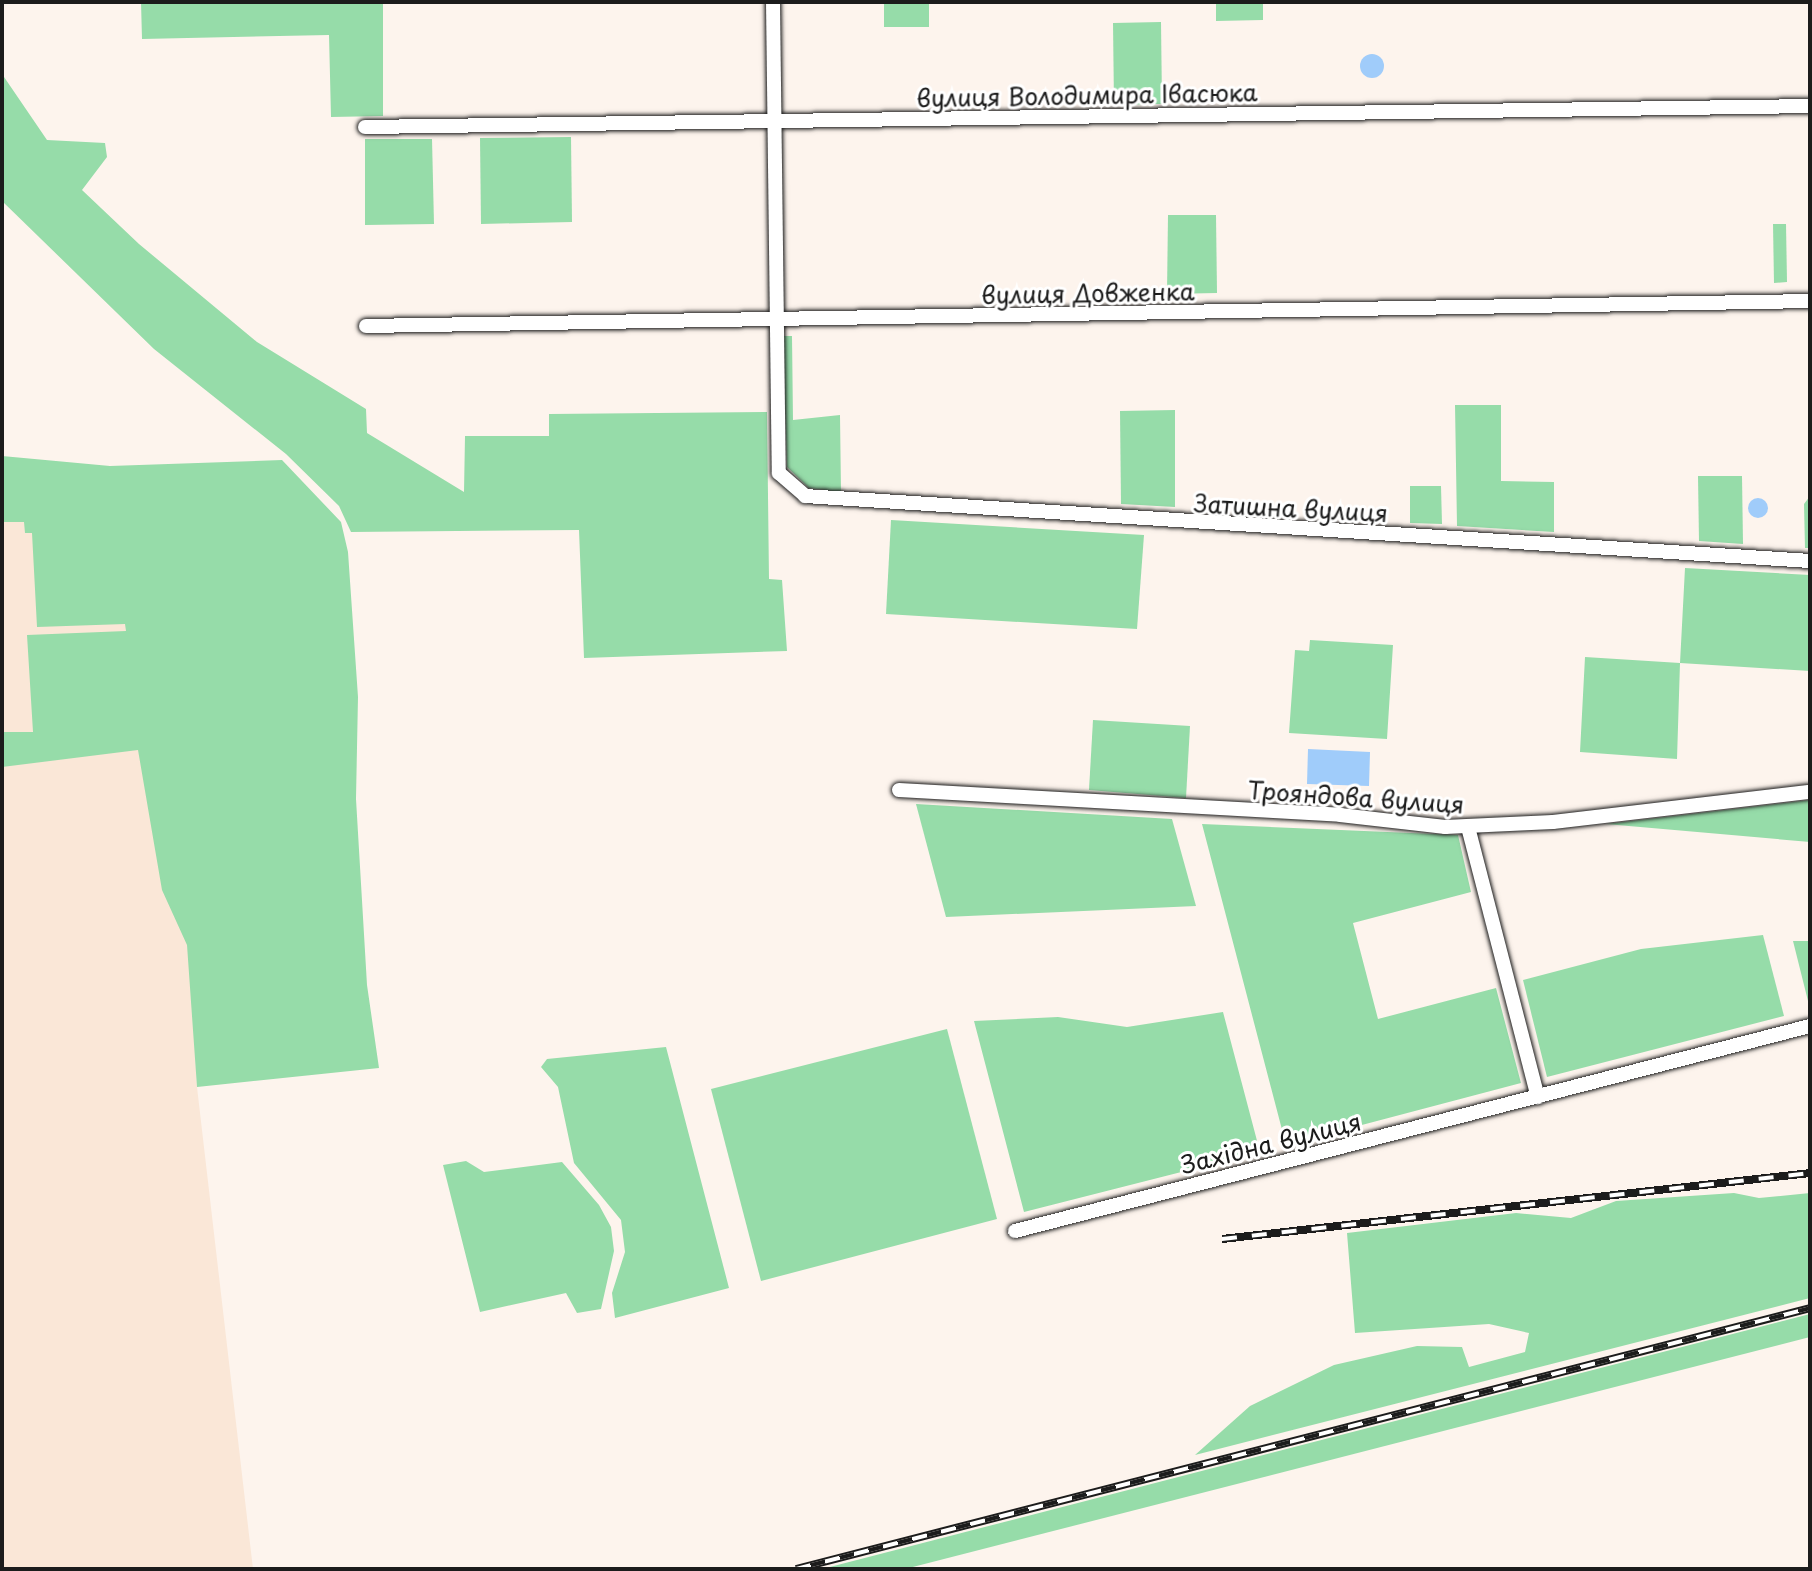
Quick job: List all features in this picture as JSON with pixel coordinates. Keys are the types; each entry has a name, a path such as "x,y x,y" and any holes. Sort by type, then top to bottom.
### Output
{"street":[{"path":"773,2 777,320"},
{"name":"вулиця Володимира Івасюка","path":"365,127 1810,106"},
{"name":"вулиця Довженка","path":"366,326 1810,301"},
{"name":"Затишна вулиця","path":"777,320 779,473 795,491 825,501 1810,561"},
{"name":"Трояндова вулиця","path":"899,790 1468,827 1810,792"},
{"path":"1468,827 1538,1097"},
{"name":"Західна вулиця","path":"1015,1231 1810,1026"}],"shaded area":[{"path":"2,481 111,484 190,961 197,1087 253,1569 2,1569"}],"green space":[{"path":"141,2 383,2 383,116 331,117 329,35 142,39"},
{"path":"884,2 929,2 929,27 884,27"},
{"path":"1216,2 1263,2 1263,20 1216,21"},
{"path":"1161,22 1162,104 1114,105 1113,23"},
{"path":"2,74 47,140 105,143 107,157 82,190 139,244 257,342 366,409 367,433 464,492 465,436 549,436 549,414 767,412 769,579 782,580 787,651 584,658 579,530 351,532 339,506 286,454 154,349 2,201"},
{"path":"571,137 572,222 481,224 480,138"},
{"path":"365,139 432,139 434,224 365,225"},
{"path":"1168,215 1216,215 1217,293 1167,294"},
{"path":"1773,224 1786,224 1787,282 1774,283"},
{"path":"783,336 792,336 793,420 840,415 841,492 809,488 787,467"},
{"path":"1455,405 1501,405 1501,481 1554,482 1554,532 1457,526"},
{"path":"1175,410 1175,507 1121,504 1120,411"},
{"path":"2,456 110,466 282,460 341,522 348,552 358,697 356,799 367,985 379,1068 197,1087 187,945 162,890 138,750 2,767 2,732 33,732 27,635 126,631 125,624 37,627 32,533 25,533 24,522 2,522"},
{"path":"1698,476 1742,476 1743,544 1699,541"},
{"path":"1410,486 1441,486 1442,524 1410,523"},
{"path":"1810,496 1810,548 1805,548 1804,504"},
{"path":"891,520 1144,535 1137,629 886,614"},
{"path":"1685,568 1810,575 1810,671 1680,663"},
{"path":"1310,640 1393,645 1387,739 1289,733 1295,650 1309,651"},
{"path":"1585,657 1680,663 1677,759 1580,752"},
{"path":"1093,720 1190,726 1186,798 1089,790"},
{"path":"1810,800 1810,842 1606,824"},
{"path":"916,804 1172,819 1196,906 946,917"},
{"path":"1202,824 1458,835 1471,892 1353,923 1378,1019 1496,988 1521,1083 1286,1145"},
{"path":"1763,935 1784,1016 1547,1077 1523,980 1641,949"},
{"path":"1793,941 1810,941 1810,1009"},
{"path":"1223,1012 1260,1152 1024,1212 974,1021 1058,1017 1127,1027"},
{"path":"947,1029 997,1219 761,1281 711,1089"},
{"path":"666,1047 729,1288 615,1318 612,1293 625,1252 621,1220 574,1163 558,1087 541,1067 547,1059"},
{"path":"466,1161 484,1172 562,1162 599,1205 611,1227 614,1251 601,1309 577,1313 566,1293 480,1312 443,1165"},
{"path":"1734,1193 1759,1198 1810,1193 1810,1298 1195,1455 1250,1406 1334,1365 1417,1346 1462,1347 1469,1367 1525,1352 1529,1333 1489,1324 1355,1333 1347,1233 1516,1213 1571,1218 1616,1201"},
{"path":"1810,1314 1810,1337 905,1569 822,1569"}],"water":[{"path":"1372,54 1381,57 1384,66 1381,75 1372,78 1363,75 1360,66 1363,57"},
{"path":"1758,498 1765,501 1768,508 1765,515 1758,518 1751,515 1748,508 1751,501"},
{"path":"1308,749 1370,752 1369,786 1307,784"}],"railway":[{"path":"1222,1239 1810,1173"},
{"path":"796,1569 1810,1308"}]}
